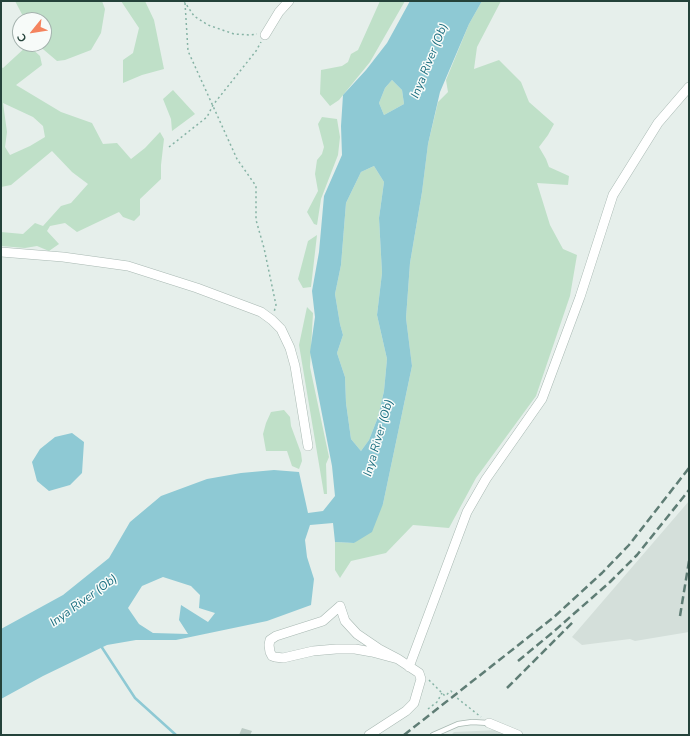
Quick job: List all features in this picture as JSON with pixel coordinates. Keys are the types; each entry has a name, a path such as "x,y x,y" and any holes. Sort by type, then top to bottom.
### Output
{"street":[{"path":"266,34 279,12 289,1"},
{"path":"409,667 467,512 486,479 542,399 580,297 613,195 658,123 689,87"},
{"path":"1,252 62,257 128,266 197,288 261,312 281,329 290,348 295,366 308,446"},
{"path":"369,735 406,711 414,703 421,679 419,673 398,659 379,649 357,634 345,620 340,606 322,621 276,636 270,640 270,652 272,656 275,657 283,658 329,650 355,649 398,659"},
{"path":"489,722 518,735"}],"lane":[{"path":"433,735 458,724 489,722"}],"path":[{"path":"184,2 194,16 208,25 234,34 266,34"},
{"path":"184,2 188,51 237,159 256,186 256,220 264,248 276,305 272,320"},
{"path":"169,147 207,117 213,105 256,51 266,34"},
{"path":"419,673 434,683 445,696 451,692 489,722"},
{"path":"428,709 436,702 442,693"}],"shaded area":[{"path":"689,501 689,632 635,641 630,639 582,645 572,637"},
{"path":"499,730 509,735 451,735 454,732"}],"green space":[{"path":"15,1 102,1 105,9 101,33 91,50 65,60 57,61 46,52 52,52 52,12 21,12"},
{"path":"121,1 145,1 154,20 164,69 142,75 123,83 123,60 133,53 139,28"},
{"path":"380,1 405,1 370,62 339,100 330,106 320,94 321,70 342,66 348,62 351,54 358,50"},
{"path":"482,1 501,1 477,47 474,69 499,60 521,82 529,102 554,124 539,147 549,167 569,176 568,185 537,183 550,225 563,249 577,255 570,296 536,396 476,478 449,528 413,525 386,553 351,561 340,578 335,570 335,542 354,543 383,504 412,366 406,318 410,263 422,192 428,144 438,102 448,92 446,80 469,24"},
{"path":"20,52 36,52 40,56 42,65 16,85 61,112 92,123 103,144 117,143 131,159 145,148 160,132 164,139 161,179 140,199 140,215 134,221 123,217 119,212 77,232 65,223 50,226 47,231 59,244 49,251 37,246 25,248 1,246 1,232 23,234 35,223 43,226 61,206 71,203 88,184 72,172 52,151 11,185 1,187 1,67 3,68","holes":["3,103 33,117 43,126 45,137 10,155 5,147 7,132"]},
{"path":"392,80 402,90 404,104 384,115 379,103 385,88"},
{"path":"173,90 195,114 172,131 171,119 163,99"},
{"path":"322,117 337,119 340,137 338,155 321,199 317,225 314,224 307,212 318,191 315,174 317,160 322,154 324,147 318,124"},
{"path":"374,166 384,182 379,218 382,273 377,315 387,359 384,391 378,417 369,440 361,451 351,439 346,403 345,377 337,353 343,335 335,294 341,265 346,203 361,172"},
{"path":"317,235 311,287 303,288 298,279 308,241"},
{"path":"307,307 313,313 310,367 329,457 326,464 327,494 324,494 299,345"},
{"path":"284,410 290,417 291,426 301,453 302,461 299,469 292,466 287,451 266,451 263,434 266,423 271,412"}],"water":[{"name":"Inya River (Ob)","path":"410,1 482,1 469,24 440,92 428,144 422,192 410,263 406,318 412,366 383,504 372,532 354,543 335,542 333,523 310,525 305,540 307,557 314,579 311,605 267,621 176,640 136,640 107,645 43,676 1,699 1,629 63,595 109,558 130,522 161,496 207,479 241,473 274,470 299,472 308,513 323,511 335,496 332,466 310,352 315,317 312,291 319,252 324,196 342,155 341,126 343,95 366,70 387,43","holes":["392,80 402,90 404,104 384,115 379,103 385,88","374,166 384,182 379,218 382,273 377,315 387,359 384,391 378,417 369,440 361,451 351,439 346,403 345,377 337,353 343,335 335,294 341,265 346,203 361,172","163,577 191,586 200,595 199,608 215,613 208,622 181,605 179,620 188,634 153,633 139,624 128,608 142,586"]},
{"path":"72,433 84,442 82,473 70,485 49,491 37,481 32,462 40,449 55,437"}],"building":[{"path":"242,728 252,731 250,735 239,735"}],"waterway":[{"path":"101,646 135,698 176,735"}],"railway":[{"path":"404,735 554,617 602,573 629,545 689,468"},
{"path":"518,661 610,582 637,555 689,490"},
{"path":"680,616 689,561"},
{"path":"507,688 573,622"}]}
